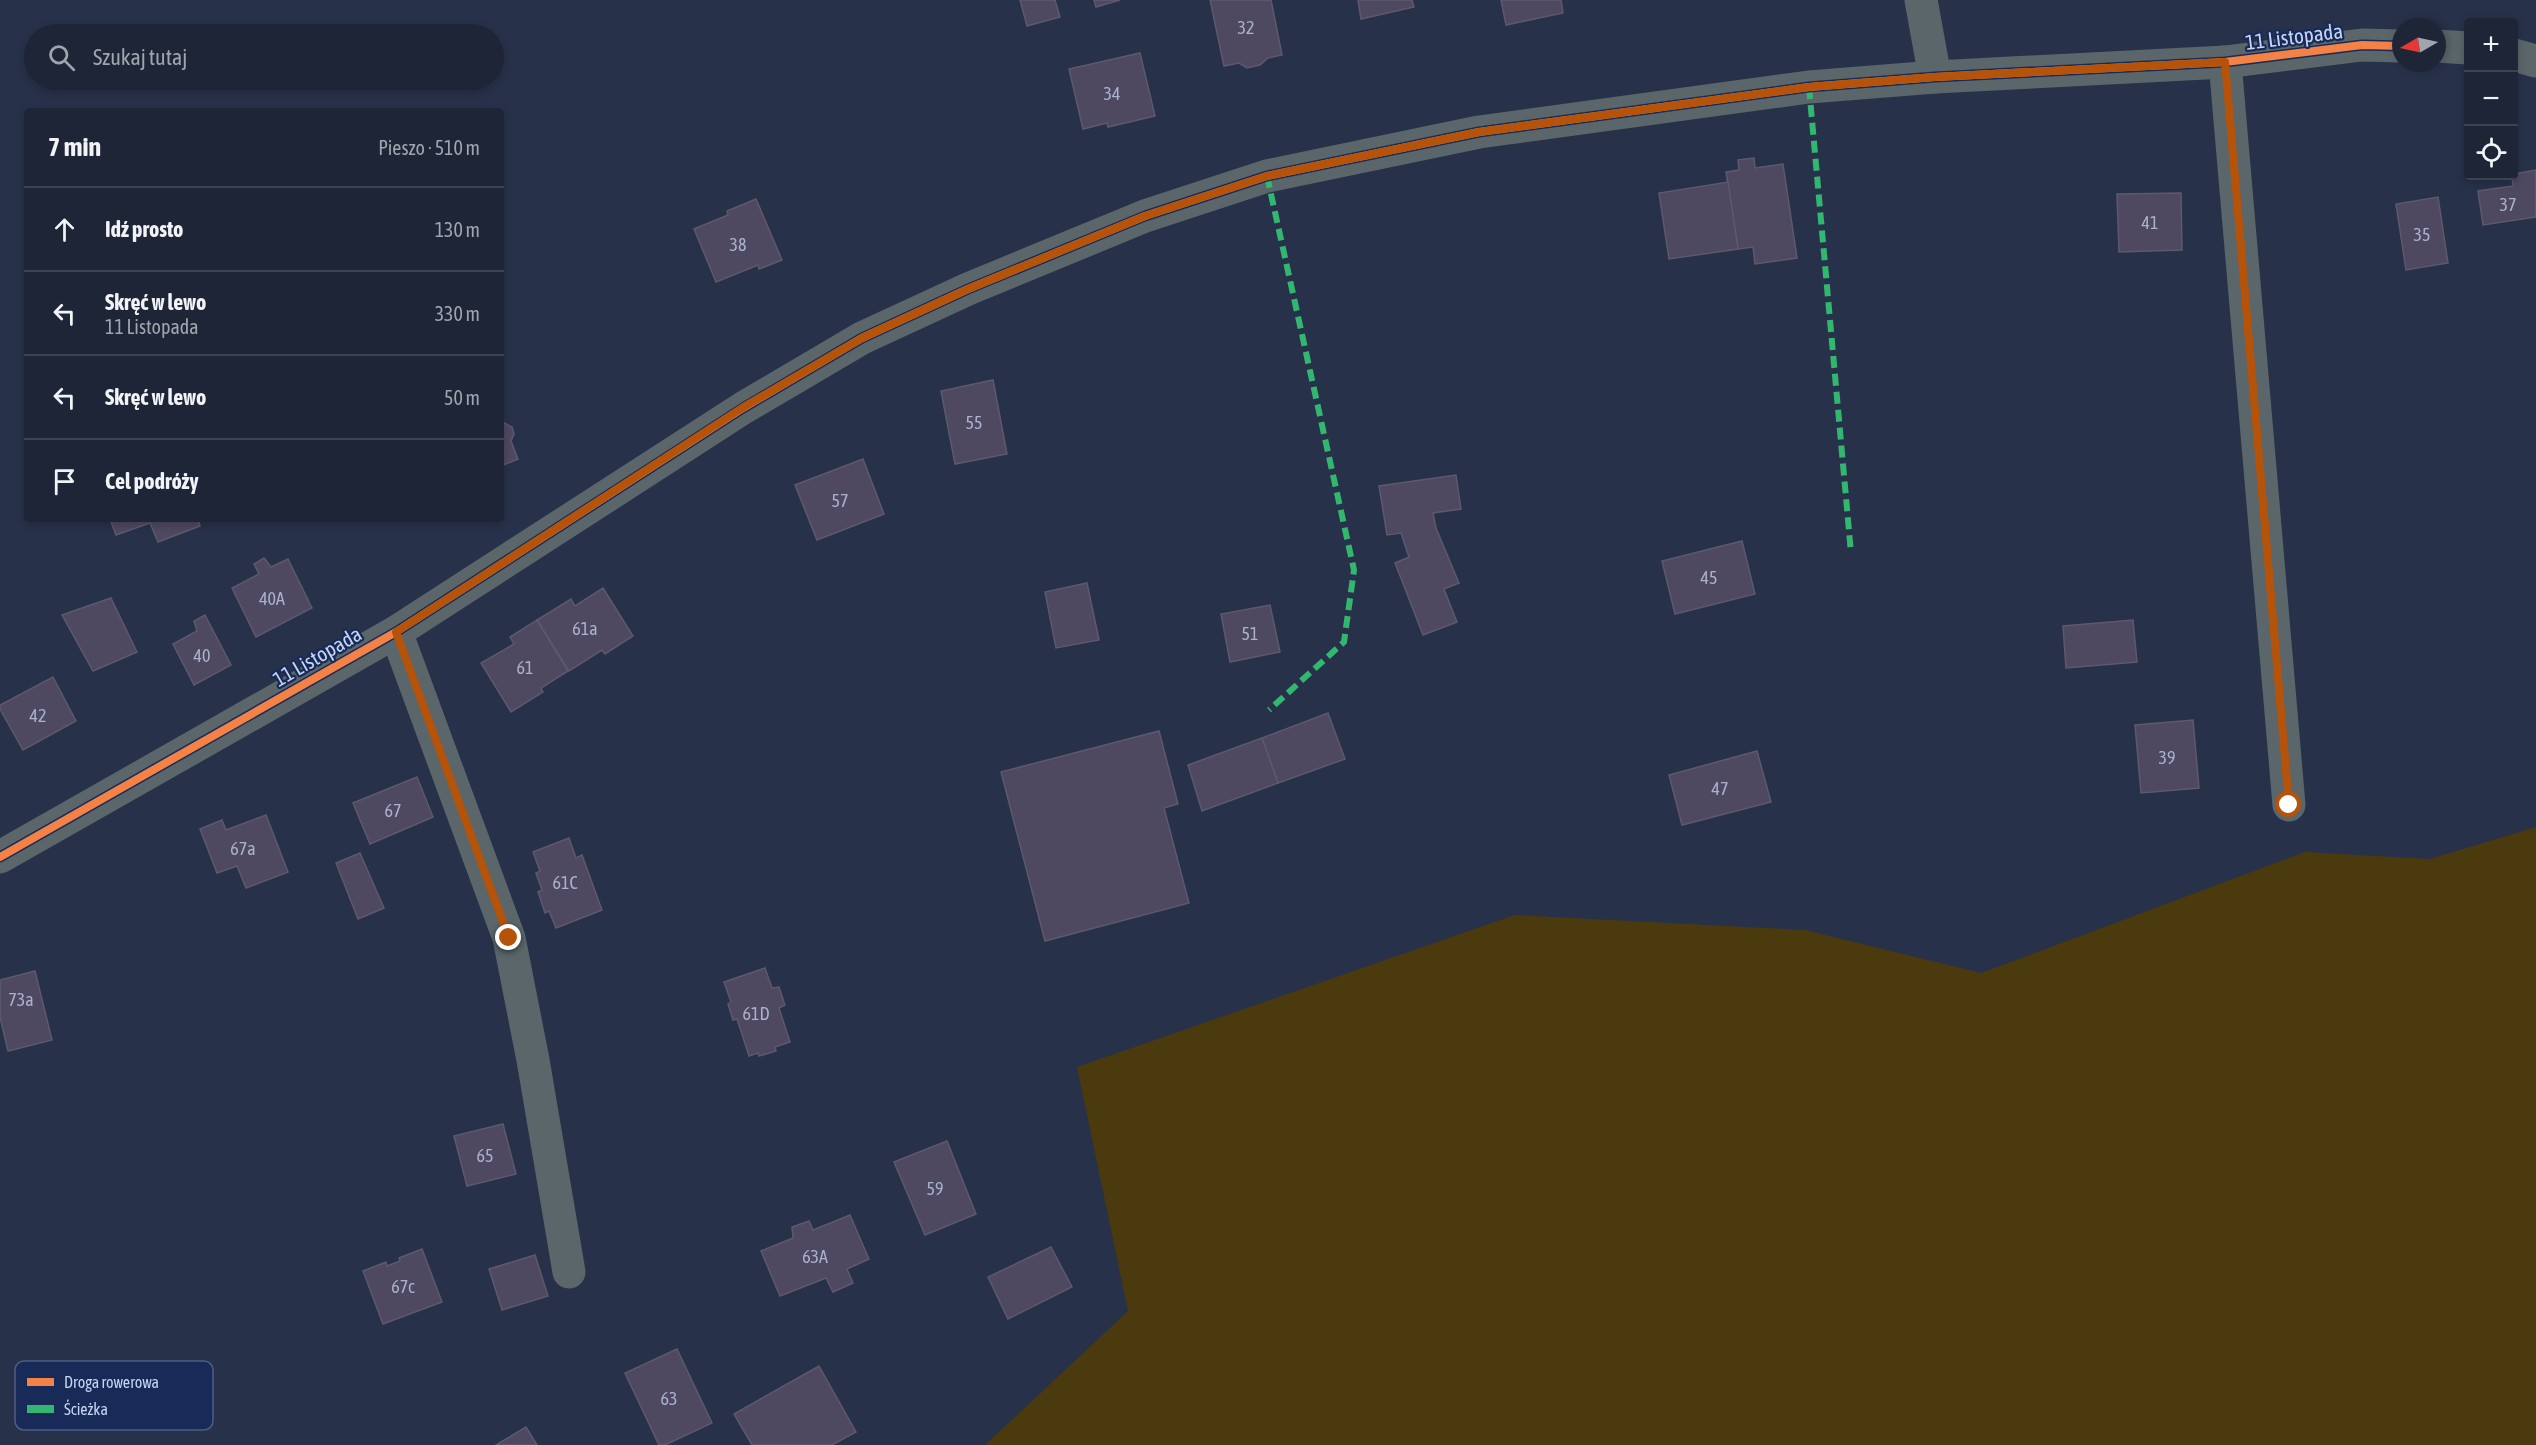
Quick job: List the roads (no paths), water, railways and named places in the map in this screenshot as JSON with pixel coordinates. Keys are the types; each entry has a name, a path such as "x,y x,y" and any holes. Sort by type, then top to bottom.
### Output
{"street":[{"path":"1921,0 1935,77"},
{"name":"11 Listopada","path":"0,857 396,632 742,408 862,338 968,289 1145,216 1267,176 1479,132 1809,87 1935,77 2225,62 2361,45 2392,46"},
{"path":"2446,47 2464,48"},
{"path":"2518,56 2536,61"},
{"path":"2225,62 2289,805"},
{"path":"396,632 509,938 569,1272"}]}
